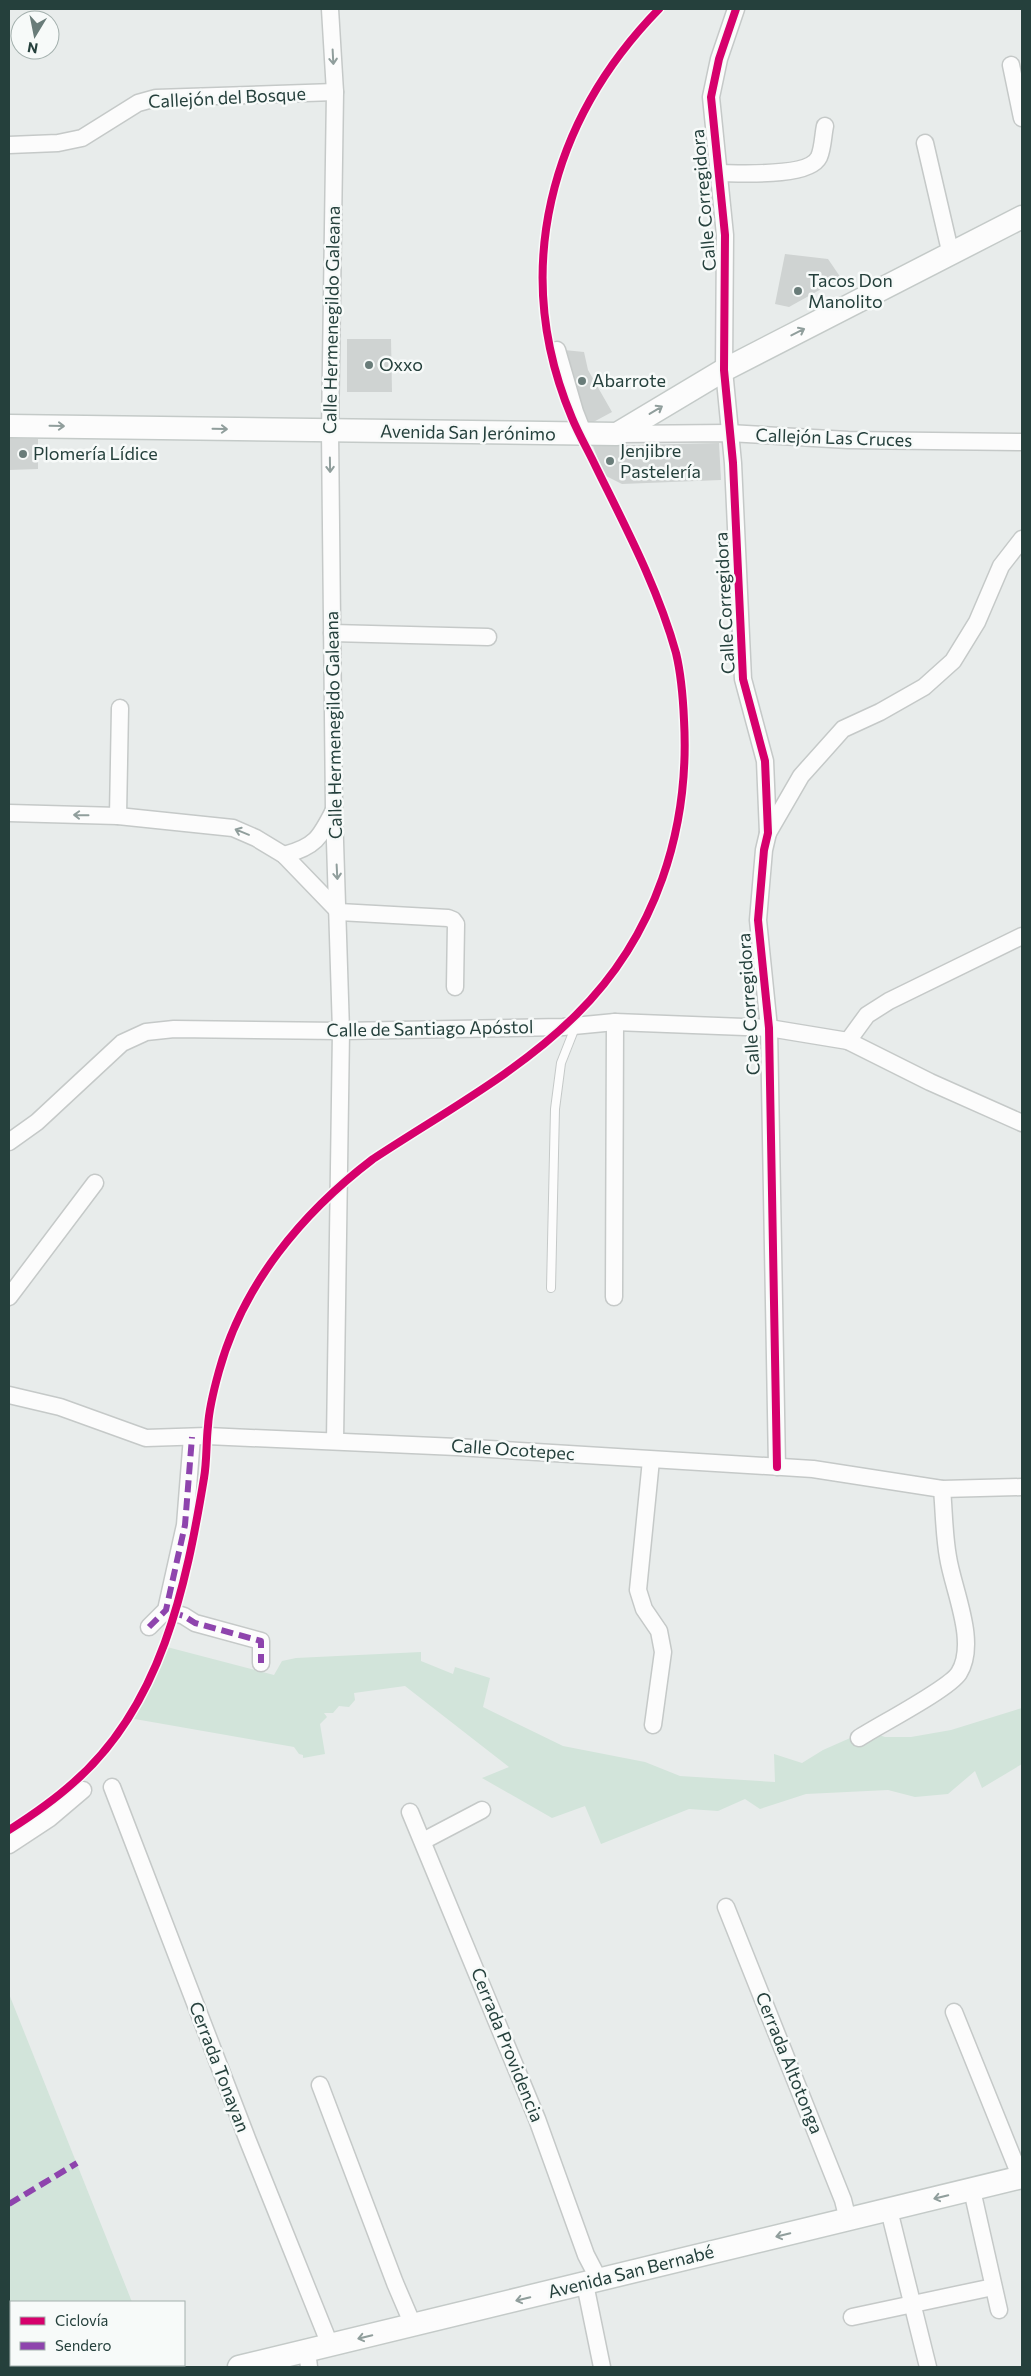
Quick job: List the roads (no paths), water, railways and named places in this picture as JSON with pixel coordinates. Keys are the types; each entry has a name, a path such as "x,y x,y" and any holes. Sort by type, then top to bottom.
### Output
{"main road":[{"name":"Avenida San Jerónimo","path":"9,426 617,434 724,370 1022,217"},
{"name":"Avenida San Bernabé","path":"240,2367 308,2359 330,2345 1022,2178"}],"street":[{"name":"Calle Hermenegildo Galeana","path":"330,9 336,92 330,431 334,810 339,912 341,1031 334,1441"},
{"name":"Calle Corregidora","path":"736,9 719,59 711,97 717,174 725,235 724,370 733,463 743,679 766,761 768,833 764,850 758,920 769,1028 777,1466"},
{"path":"1011,65 1022,118"},
{"name":"Callejón del Bosque","path":"9,145 58,143 82,138 138,103 156,98 336,92"},
{"path":"717,174 793,171 809,167 819,157 825,126"},
{"path":"925,144 951,255"},
{"path":"557,350 575,412 584,435"},
{"name":"Callejón Las Cruces","path":"617,434 729,433 866,440 1022,442"},
{"path":"768,833 801,776 843,729 880,712 924,687 953,661 977,622 1001,566 1022,539"},
{"path":"332,633 488,637"},
{"path":"118,816 120,708"},
{"path":"284,856 305,850 322,833 334,810"},
{"path":"9,813 118,816 233,828 256,838 284,856 300,869 339,912 448,918 453,920 456,924 455,987"},
{"path":"848,1041 867,1015 889,1000 1022,936"},
{"path":"614,1297 615,1022"},
{"name":"Calle de Santiago Apóstol","path":"9,1142 37,1122 122,1043 146,1032 174,1029 341,1031 576,1025 615,1022 769,1028 848,1041 930,1082 1022,1123"},
{"path":"9,1297 95,1182"},
{"name":"Calle Ocotepec","path":"9,1395 60,1406 146,1438 192,1437 457,1446 813,1469 942,1489 1022,1486"},
{"path":"149,1627 166,1610 185,1525 192,1437"},
{"path":"651,1460 638,1590 644,1609 659,1631 662,1652 653,1725"},
{"path":"859,1738 943,1688 958,1674 964,1659 965,1629 948,1558 942,1489"},
{"path":"166,1610 184,1616 195,1623 261,1641 261,1663"},
{"name":"Cerrada Tonayan","path":"112,1787 240,2122 330,2345"},
{"path":"9,1845 50,1818 83,1790"},
{"path":"423,1840 482,1810"},
{"name":"Cerrada Providencia","path":"410,1812 537,2119 586,2254 592,2282 602,2367"},
{"name":"Cerrada Altotonga","path":"726,1907 840,2191 848,2220"},
{"path":"954,2012 1022,2178"},
{"path":"320,2085 394,2282 413,2325"},
{"path":"972,2190 998,2310"},
{"path":"889,2210 928,2367"},
{"path":"852,2317 993,2287"}],"lane":[{"path":"551,1288 556,1109 561,1064 576,1025"}],"place":[{"name":"Tacos Don Manolito","path":"798,291"},
{"name":"Oxxo","path":"369,365"},
{"name":"Abarrote","path":"582,381"},
{"name":"Plomería Lídice","path":"23,454"},
{"name":"Jenjibre Pastelería","path":"610,461"}]}
